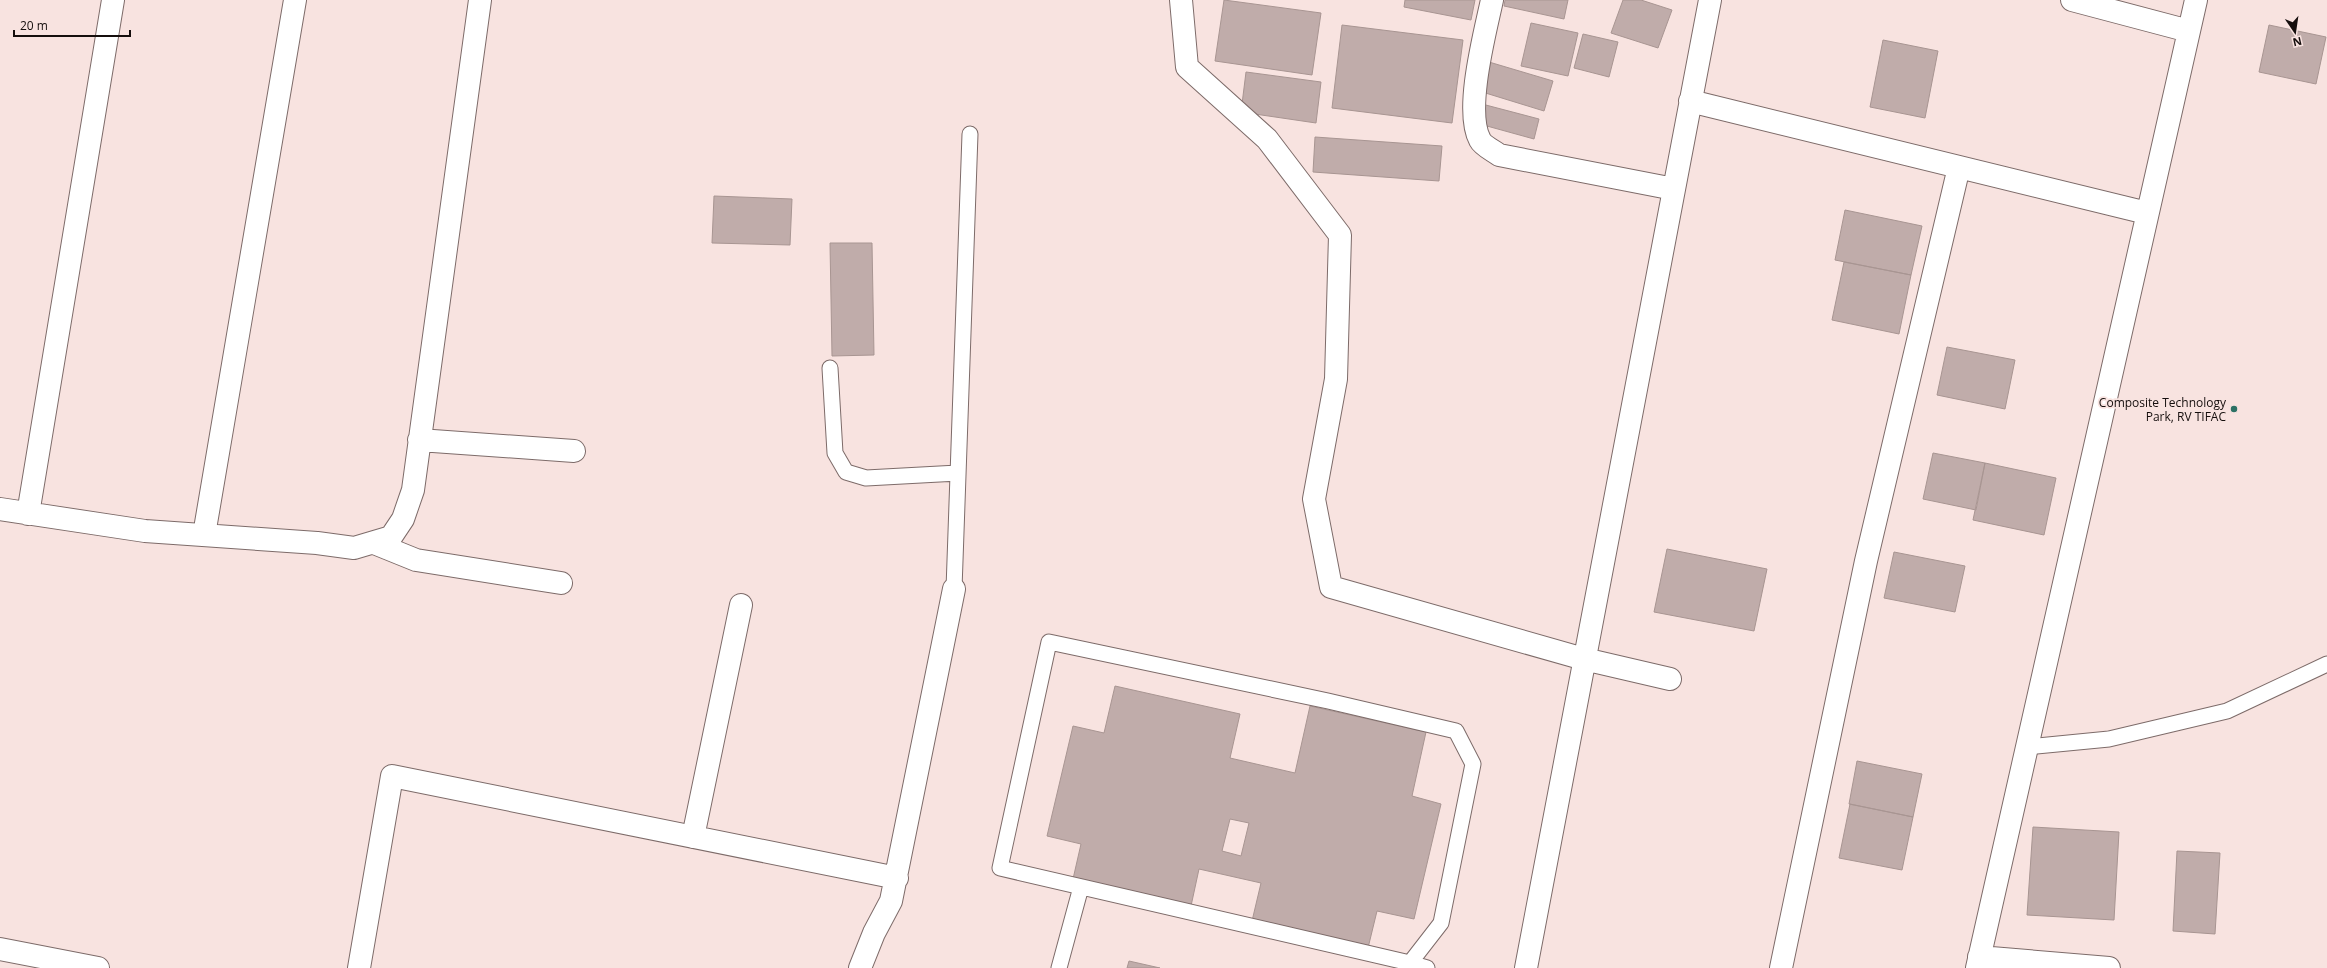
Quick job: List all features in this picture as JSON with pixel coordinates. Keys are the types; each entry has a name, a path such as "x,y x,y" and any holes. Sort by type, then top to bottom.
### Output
{"street":[{"path":"28,514 112,0"},
{"path":"204,535 295,0"},
{"path":"0,510 145,531 354,548 391,537 403,519 413,490 480,0"},
{"path":"1181,0 1187,66 1267,139 1340,234 1336,379 1314,499 1331,587 1584,659 1670,679"},
{"path":"1492,0 1479,61 1473,121 1480,141 1499,156 1674,189"},
{"path":"1526,968 1710,0"},
{"path":"2072,0 2189,31"},
{"path":"2109,968 1978,963 2196,0"},
{"path":"1690,102 2147,213"},
{"path":"1781,968 1866,561 1959,167"},
{"path":"419,440 574,451"},
{"path":"374,543 416,560 561,583"},
{"path":"860,968 874,932 892,901 954,589"},
{"path":"693,837 741,605"},
{"path":"359,968 392,776 897,878"},
{"path":"0,949 98,968"}],"lane":[{"path":"954,589 970,134"},
{"path":"830,368 835,454 846,472 866,478 958,473"},
{"path":"1409,966 1441,923 1473,764 1456,731 1050,642 1000,868 1409,966 1427,968"},
{"path":"2026,747 2109,738 2227,711 2327,664"},
{"path":"1059,968 1081,887"}],"building":[{"path":"1224,0 1321,13 1312,75 1215,61"},
{"path":"1405,0 1475,0 1471,20 1404,7"},
{"path":"1505,0 1568,0 1564,19 1504,6"},
{"path":"1623,0 1641,0 1672,10 1658,48 1611,33"},
{"path":"1531,23 1578,33 1568,76 1521,66"},
{"path":"1342,25 1463,40 1452,123 1332,108"},
{"path":"2269,25 2326,37 2316,84 2259,72"},
{"path":"1583,34 1618,42 1609,77 1574,68"},
{"path":"1883,40 1938,51 1925,118 1870,107"},
{"path":"1489,62 1553,81 1544,111 1479,91"},
{"path":"1246,72 1321,82 1316,123 1241,112"},
{"path":"1482,104 1539,119 1534,139 1476,123"},
{"path":"1315,137 1442,146 1439,181 1313,172"},
{"path":"714,196 792,199 790,245 712,243"},
{"path":"1845,210 1922,226 1911,275 1835,260"},
{"path":"830,243 872,243 874,355 832,356"},
{"path":"1844,262 1911,275 1899,334 1832,320"},
{"path":"1947,347 2015,360 2005,409 1937,395"},
{"path":"1933,453 1985,463 1976,510 1923,499"},
{"path":"1985,463 2056,478 2044,535 1973,520"},
{"path":"1667,549 1767,569 1754,631 1654,612"},
{"path":"1894,552 1965,566 1955,612 1884,598"},
{"path":"1115,686 1240,714 1230,758 1295,773 1310,706 1426,732 1412,796 1441,804 1414,919 1377,911 1368,948 1252,921 1261,883 1199,869 1191,906 1073,879 1081,844 1047,836 1073,726 1104,733","holes":["1230,819 1249,823 1241,856 1222,851"]},
{"path":"1857,761 1922,774 1913,817 1849,804"},
{"path":"1850,804 1913,817 1902,870 1839,858"},
{"path":"2033,827 2119,832 2114,920 2027,915"},
{"path":"2177,851 2220,853 2215,934 2173,931"},
{"path":"1129,961 1160,968 1127,968"}],"place":[{"name":"Composite Technology Park, RV TIFAC","path":"2234,409"}]}
